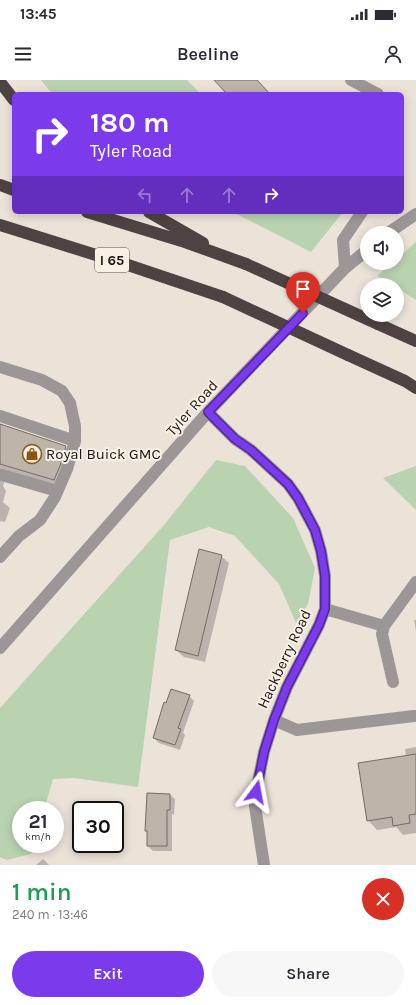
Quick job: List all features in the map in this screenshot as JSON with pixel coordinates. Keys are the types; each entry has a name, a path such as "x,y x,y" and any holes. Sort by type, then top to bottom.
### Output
{"highway":[{"path":"0,82 12,97"},
{"path":"0,185 12,189"},
{"name":"I 65","path":"94,214 185,242 246,264 416,341"},
{"path":"153,214 230,258"},
{"name":"I 65","path":"0,225 224,297 405,381 416,388"}],"street":[{"path":"351,80 374,92"},
{"path":"345,268 343,240 361,214"},
{"path":"398,226 416,214"},
{"name":"Tyler Road","path":"0,648 208,412 345,268 360,256"},
{"path":"0,366 42,380 62,391 70,403 75,426 75,441 67,469 57,492 40,520 19,536 0,557"},
{"name":"Hackberry Road","path":"208,412 235,439 251,450 276,472 288,484 298,498 315,530 321,551 325,576 325,609 319,625 287,687 274,720 264,752 256,792 255,806 264,865"},
{"path":"0,416 75,441"},
{"path":"2,475 57,492"},
{"path":"393,682 382,634 384,626 416,582"},
{"path":"325,609 384,626"},
{"path":"274,720 298,730 414,716"}],"green space":[{"path":"41,80 187,80 199,92 50,92"},
{"path":"237,214 341,214 311,252"},
{"path":"416,242 416,300 404,292 404,278 380,278 377,276 384,270 404,270 404,253"},
{"path":"216,460 245,466 293,518 315,568 308,604 296,623 279,584 235,536 209,527 170,540 138,787 74,778 53,779 47,801 12,801 12,853 31,854 7,860 0,857 0,708 164,525"},
{"path":"416,466 416,510 383,478"}],"building":[{"path":"214,80 257,80 268,92 225,92"},
{"name":"Royal Buick GMC","path":"0,424 66,446 54,480 0,464"},
{"path":"199,549 222,555 198,656 175,650"},
{"path":"171,689 190,695 178,728 181,729 175,745 153,738 164,702 166,703"},
{"path":"416,754 416,814 409,815 410,823 393,826 392,817 367,821 358,763"},
{"path":"147,793 170,794 170,810 167,810 167,846 147,846 147,831 145,831"}],"place":[{"name":"Royal Buick GMC","path":"32,454"}],"route":[{"path":"256,792 264,752 274,720 287,687 319,625 325,609 325,576 321,551 315,530 298,498 288,484 276,472 251,450 235,439 208,412 303,313"}]}
